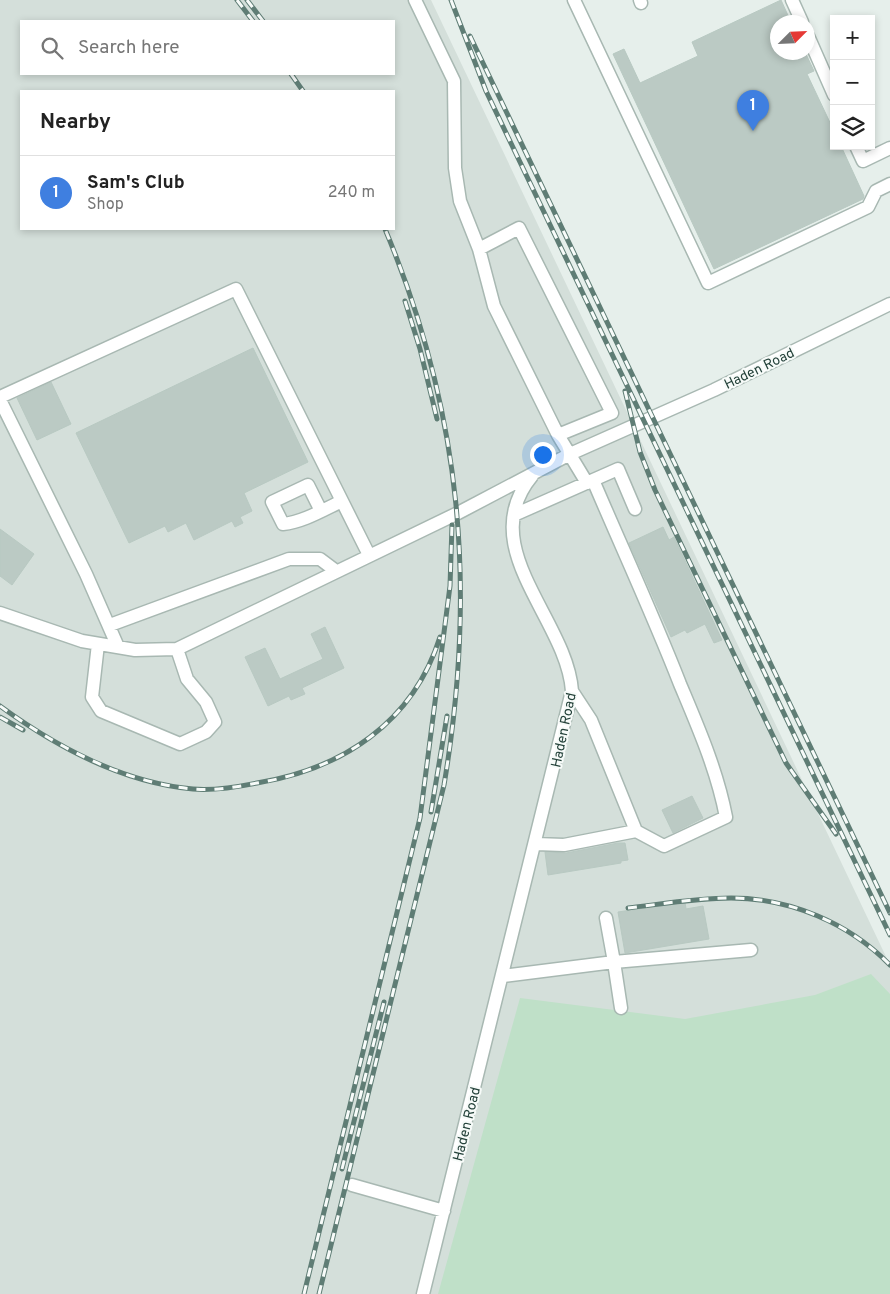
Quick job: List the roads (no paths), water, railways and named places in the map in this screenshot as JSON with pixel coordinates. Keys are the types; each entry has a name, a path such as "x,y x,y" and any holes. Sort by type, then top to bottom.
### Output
{"street":[{"path":"415,0 454,81 455,168 460,201 479,249 494,306 558,434 590,482 658,629 708,752 726,817 664,846 636,831 564,845 536,844"},
{"path":"574,0 708,283 868,207 876,191 890,184"},
{"path":"792,0 799,15"},
{"path":"815,52 830,86"},
{"path":"858,150 863,161 890,148"},
{"path":"479,249 520,228 612,413 558,434"},
{"path":"118,647 110,624 0,398 236,289 369,555"},
{"name":"Haden Road","path":"423,1294 536,844 572,691 572,679 563,651 517,557 514,542 514,514 522,489 537,470 714,390 890,304"},
{"path":"514,514 618,469 635,509"},
{"path":"0,614 41,629 98,644 134,650 177,649 458,513 537,470"},
{"path":"321,511 342,501"},
{"path":"110,624 289,559 320,559 336,571"},
{"path":"98,644 92,697 101,711 180,744 206,732 215,722 206,702 187,679 177,649"},
{"path":"572,691 590,720 636,831"},
{"path":"606,918 621,1008"},
{"path":"503,976 614,962 751,950"},
{"path":"352,1185 444,1211"}],"railway":[{"path":"237,0 252,20"},
{"path":"247,0 262,20"},
{"path":"451,0 486,91 890,935"},
{"path":"470,36 890,913"},
{"path":"292,75 302,90"},
{"path":"319,1294 444,785 454,712 460,641 460,571 456,502 446,434 431,366 411,298 385,230"},
{"path":"405,301 420,349 437,419"},
{"path":"625,391 640,452 655,490 786,763 836,834"},
{"path":"304,1294 420,818 450,586 452,525"},
{"path":"0,706 21,721 67,748 116,771 141,779 193,789 233,787 288,776 318,766 345,753 370,737 393,717 412,694 428,667 440,637"},
{"path":"431,812 447,716"},
{"path":"0,717 23,730"},
{"path":"628,908 718,898 753,899 775,903 796,908 837,925 874,950 890,965"},
{"path":"342,1169 384,1002"}],"place":[{"name":"Sam's Club","path":"753,131"}]}
